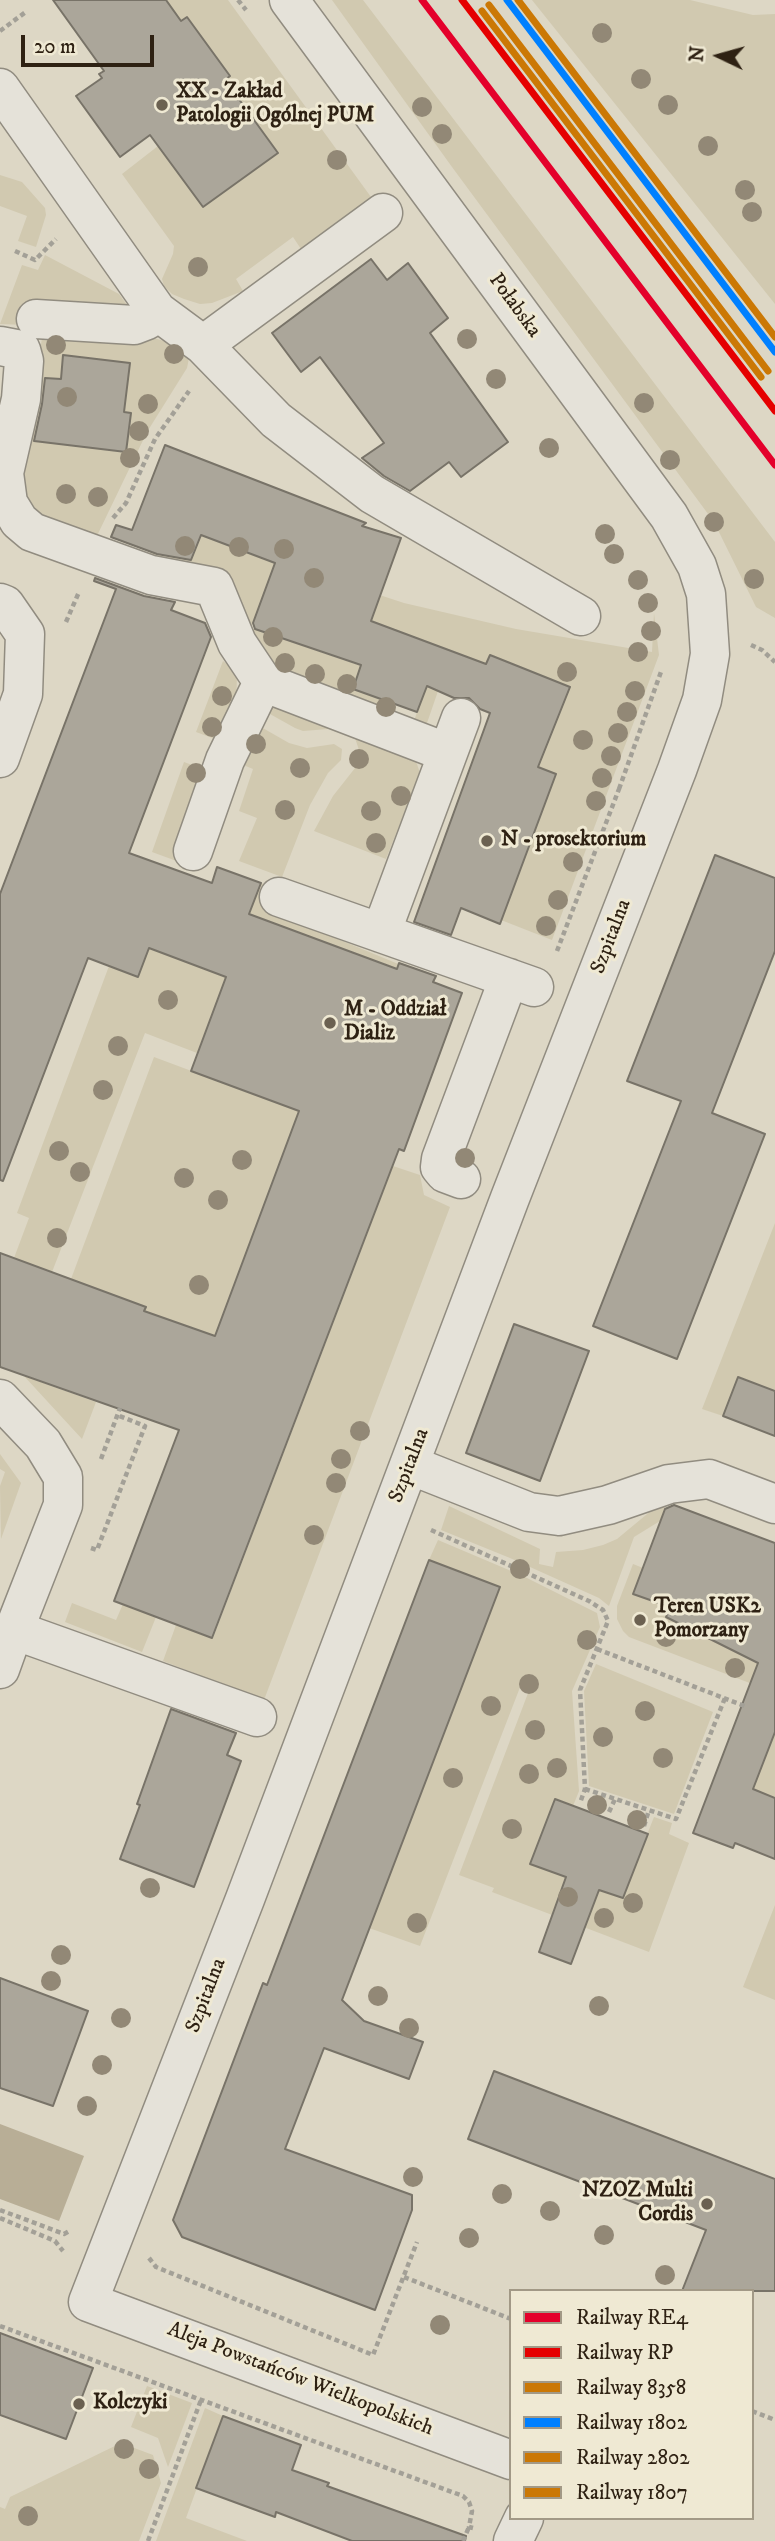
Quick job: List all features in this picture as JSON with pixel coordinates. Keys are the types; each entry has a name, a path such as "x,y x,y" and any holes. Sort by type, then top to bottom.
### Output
{"street":[{"name":"Połabska","path":"289,0 669,516 697,566 706,594 709,625"},
{"path":"0,88 157,311 208,352 276,420 372,494 581,616"},
{"path":"208,352 383,213"},
{"path":"36,319 134,325 147,320 157,311"},
{"path":"0,345 21,350 24,361 21,399 4,473 8,503 19,521 32,532 151,575 214,587 237,643 262,682 447,753"},
{"path":"0,603 5,605 25,634 23,694 0,758"},
{"name":"Szpitalna","path":"88,2302 245,1899 702,700 710,654 709,625"},
{"path":"193,852 225,760 262,682"},
{"path":"381,933 461,718"},
{"path":"279,897 522,983 441,1159 440,1167 445,1173 461,1179"},
{"path":"0,1399 43,1444 63,1477 62,1505 0,1669"},
{"path":"410,1465 528,1512 559,1516 608,1504 669,1484 709,1479 775,1504"},
{"path":"14,1630 257,1717"},
{"name":"Aleja Powstańców Wielkopolskich","path":"88,2302 509,2459"},
{"path":"513,2541 523,2520"}],"path":[{"path":"239,0 254,20"},
{"path":"0,31 27,11"},
{"path":"15,251 35,260 60,234"},
{"path":"109,522 126,503 155,439 208,352"},
{"path":"662,667 619,789 663,805"},
{"path":"107,1443 120,1408"},
{"path":"51,1533 97,1550 145,1426 117,1415"},
{"path":"446,1480 429,1530 589,1601 603,1610 608,1621 580,1690 585,1789 580,1803"},
{"path":"597,1648 747,1707"},
{"path":"585,1789 676,1819 725,1698"},
{"path":"609,1812 615,1799"},
{"path":"644,1826 649,1810"},
{"path":"0,2218 43,2236"},
{"path":"152,2247 149,2257 156,2267 373,2355 417,2242"},
{"path":"404,2277 509,2318"},
{"path":"0,2326 463,2496 470,2502 472,2511 470,2527 463,2541"},
{"path":"148,2541 201,2400"},
{"path":"754,2413 775,2420"},
{"path":"470,2527 477,2530"}],"shaded area":[{"path":"166,0 228,0 371,197 301,249 293,237 236,279 243,291 212,303 200,304 184,299 172,294 164,286 162,279 174,246 122,174 158,146 203,207 277,153 225,80 230,76 187,17 181,21"},
{"path":"332,0 363,0 775,542 775,618 756,607 714,522"},
{"path":"532,0 690,0 753,15 775,14 775,304"},
{"path":"0,175 22,182 45,208 46,215 36,247 18,241 27,216 0,206"},
{"path":"45,255 119,294 133,313 27,325 0,324 22,265 38,270"},
{"path":"43,330 154,338 181,346 189,358 187,368 147,432 94,542 47,521 25,502 22,484","holes":["63,355 129,363 126,394 60,387","50,403 131,413 126,452 46,442"]},
{"path":"168,509 221,542 236,548 404,603 516,629 652,652 654,613 659,655 552,940 501,920 555,774 538,767 570,687 490,656 480,678 447,665 427,723 413,724 439,647 267,585 251,628 361,666 354,689 391,702 386,716 270,674 226,591 146,563"},
{"path":"223,661 237,672 236,714 223,742 196,732"},
{"path":"267,696 414,755 420,773 386,859 314,831 333,796 359,763 360,753 354,735 341,728 303,731 295,728 261,709"},
{"path":"254,723 289,743 307,748 334,744 342,749 341,760 328,773 310,805 282,877 239,861 257,818 239,811 253,769 236,762"},
{"path":"184,762 214,773 182,863 152,852"},
{"path":"261,883 278,890 270,911 408,968 407,972 249,914"},
{"path":"149,948 226,977 197,1053 145,1033 52,1272 14,1258 29,1218 17,1213 109,966 138,977"},
{"path":"154,1057 315,1117 215,1336 144,1311 146,1307 71,1279"},
{"path":"393,1166 420,1175 424,1195 450,1207 264,1700 163,1661 176,1625 213,1638"},
{"path":"775,1223 775,1391 738,1377 723,1416 702,1409"},
{"path":"24,1376 96,1402 82,1439"},
{"path":"0,1454 21,1483 1,1539 0,1486 5,1472 0,1469"},
{"path":"667,1502 660,1521 634,1537 609,1606 599,1598 441,1530 449,1506 540,1549 539,1564 553,1567 556,1552 583,1550 617,1539 658,1505"},
{"path":"438,1540 523,1576 597,1613 600,1627 572,1691 579,1791 573,1806 555,1800 530,1864 622,1898 654,1817 672,1823 669,1834 689,1843 649,1952 492,1892 494,1888 459,1875 533,1680 524,1677 420,1946 369,1928 429,1560"},
{"path":"633,1564 643,1568 633,1594 670,1607 666,1617 762,1666 755,1685 629,1637 617,1619 617,1606"},
{"path":"72,1603 116,1620 123,1604 156,1617 142,1652 65,1622"},
{"path":"596,1664 713,1712 674,1814 589,1786 584,1691"},
{"path":"775,1732 775,1798 753,1789"},
{"path":"775,1905 775,2000 743,1987"},
{"path":"0,2124 84,2156 59,2221 0,2199"},
{"path":"147,2386 192,2403 168,2467 158,2438 131,2427"},
{"path":"205,2408 223,2416 186,2518 247,2541 156,2541"},
{"path":"121,2443 153,2455 161,2483 139,2541 0,2541 0,2507 5,2509 10,2497"}],"building":[{"name":"XX - Zakład Patologii Ogólnej PUM","path":"53,0 166,0 181,21 187,17 230,76 225,80 278,153 203,207 150,135 120,157 76,96 102,78 99,74 104,71"},
{"path":"371,259 387,280 408,263 448,318 430,333 508,442 461,477 449,462 410,491 384,476 362,458 384,443 320,357 301,372 272,333"},
{"path":"63,355 130,363 124,412 131,413 126,452 34,441 45,378 61,379"},
{"path":"165,445 366,523 362,526 401,538 371,621 486,664 490,655 570,687 538,767 556,774 500,924 461,908 451,935 414,922 490,713 480,709 469,698 454,698 427,686 417,712 353,689 361,665 255,629 253,623 275,563 201,535 191,560 157,554 111,537 116,525 132,530"},
{"path":"95,578 144,596 175,602 171,610 205,623 211,637 129,853 212,883 217,867 261,883 249,914 397,969 399,963 436,976 433,982 462,993 404,1151 399,1149 212,1638 114,1601 179,1430 0,1367 0,1253 146,1307 144,1311 215,1336 299,1111 191,1071 226,977 149,948 138,977 88,958 3,1181 0,1180 0,894 116,589 94,581"},
{"path":"715,855 775,878 775,951 712,1113 765,1134 677,1359 593,1326 681,1101 627,1081"},
{"path":"514,1324 589,1351 540,1481 466,1453"},
{"path":"738,1377 775,1391 775,1436 723,1416"},
{"path":"674,1505 775,1543 775,1732 753,1789 775,1798 775,1859 735,1843 733,1848 693,1833 758,1663 666,1617 670,1607 633,1594 665,1509"},
{"path":"429,1560 500,1587 342,2000 364,2021 423,2042 409,2079 324,2048 285,2149 412,2195 412,2210 375,2310 182,2237 173,2220 263,1983 267,1985"},
{"path":"171,1709 236,1733 227,1755 241,1761 194,1887 120,1859"},
{"path":"555,1799 648,1834 623,1898 599,1890 571,1964 539,1952 566,1877 530,1864"},
{"path":"0,1978 88,2011 53,2106 0,2088"},
{"name":"NZOZ Multi Cordis","path":"494,2071 775,2179 775,2291 683,2289 706,2230 468,2139"},
{"path":"0,2333 93,2368 66,2439 0,2415"},
{"path":"223,2416 301,2445 292,2470 329,2483 327,2486 466,2536 465,2541 352,2541 276,2512 275,2517 196,2488"}],"rail line":[{"name":"RE4","path":"422,0 775,465"},
{"name":"RP","path":"462,0 775,411"},
{"name":"1802","path":"507,0 775,352"},
{"name":"1807","path":"518,0 775,337"},
{"name":"8358","path":"489,5 768,371"},
{"name":"2802","path":"482,11 761,377"}],"place":[{"name":"XX - Zakład Patologii Ogólnej PUM","path":"162,105"},
{"name":"N - prosektorium","path":"487,841"},
{"name":"M - Oddział Dializ","path":"330,1023"},
{"name":"Teren USK2 Pomorzany","path":"640,1620"},
{"name":"NZOZ Multi Cordis","path":"707,2204"},
{"name":"Kolczyki","path":"79,2404"}]}
